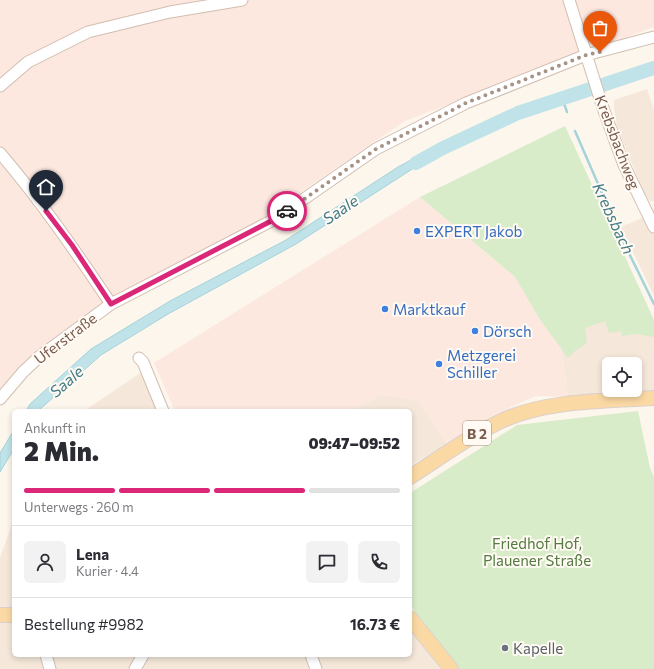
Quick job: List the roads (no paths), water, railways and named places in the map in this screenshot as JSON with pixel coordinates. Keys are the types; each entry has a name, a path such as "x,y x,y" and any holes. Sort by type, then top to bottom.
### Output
{"main road":[{"name":"B 2","path":"412,477 484,430 502,420 521,413 552,406 654,398"},
{"path":"0,615 12,615"},
{"path":"412,620 451,669"}],"street":[{"path":"0,86 28,62 88,32 170,12 242,0"},
{"name":"Krebsbachweg","path":"569,0 603,108 624,166 650,209 654,227"},
{"name":"Uferstraße","path":"0,399 23,372 39,357 111,304 275,219 376,149 466,103 654,37"},
{"path":"0,153 29,188 72,245 111,304"},
{"path":"139,358 143,362 162,409"},
{"path":"47,657 50,669"},
{"path":"135,669 142,657"},
{"path":"312,657 316,669"}],"water":[{"path":"431,149 434,155 296,244 168,314 101,355 40,409 27,409 30,404 91,349 170,301 286,240 398,167"},
{"path":"12,433 12,452 0,472 0,453"}],"waterway":[{"name":"Saale","path":"416,163 443,148 518,113 654,68"},
{"name":"Krebsbach","path":"562,98 567,112"},
{"name":"Krebsbach","path":"575,131 622,239 654,304"}],"place":[{"name":"EXPERT Jakob","path":"417,231"},
{"name":"Marktkauf","path":"385,309"},
{"name":"Dörsch","path":"475,331"},
{"name":"Metzgerei Schiller","path":"439,364"},
{"name":"Kapelle","path":"505,648"}],"park label":[{"name":"Friedhof Hof, Plauener Straße","path":"537,552"}]}
